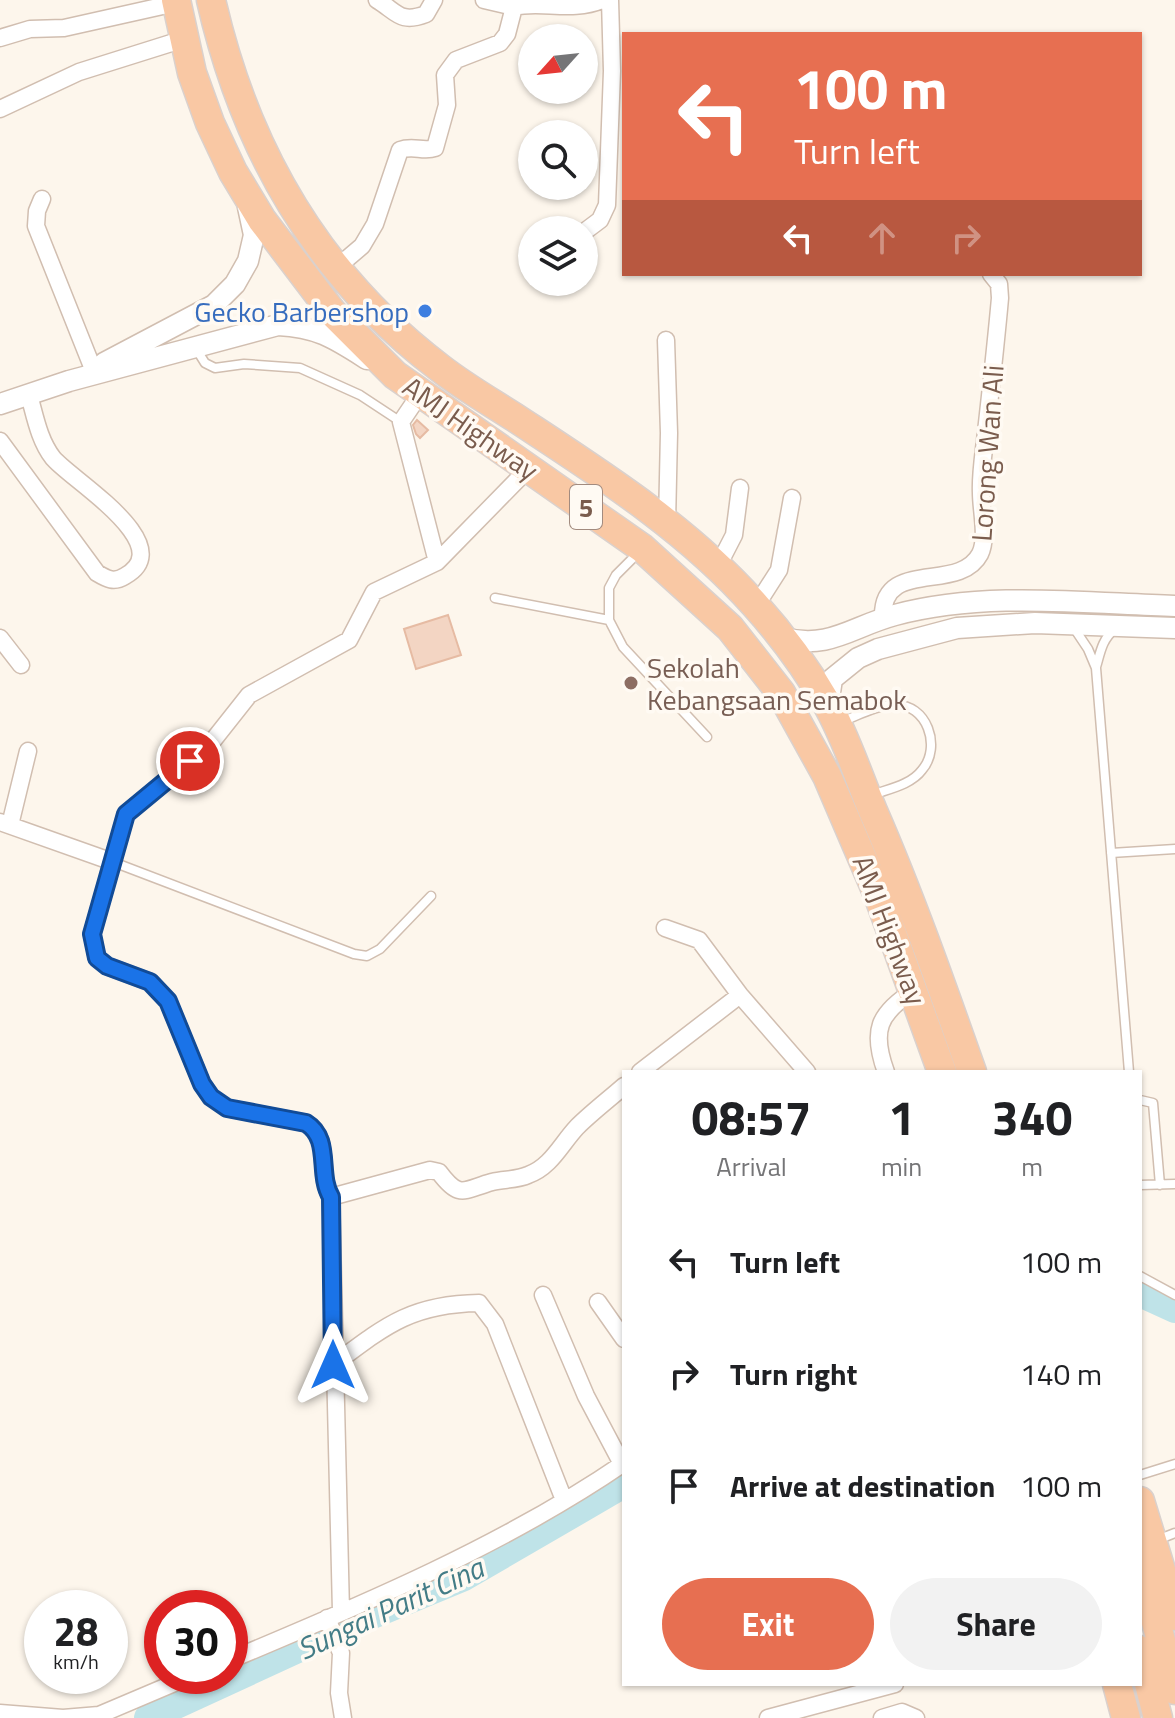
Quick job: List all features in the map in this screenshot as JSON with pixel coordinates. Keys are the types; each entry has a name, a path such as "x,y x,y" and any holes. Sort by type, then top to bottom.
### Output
{"highway":[{"name":"AMJ Highway","path":"211,0 227,63 256,133 288,202 335,269 398,334 442,369 631,495 667,523 756,606 784,638 832,715 902,877 970,1063"},
{"name":"AMJ Highway","path":"176,1 192,73 210,123 233,172 262,220 332,312 395,375 642,548 730,628 781,693 827,776 878,895 915,990 937,1070"},
{"path":"1142,1504 1164,1537 1175,1616"},
{"path":"1142,1573 1175,1690"},
{"path":"1142,1658 1158,1718"},
{"path":"1118,1686 1126,1718"}],"street":[{"path":"377,0 399,17 408,18 426,14 434,0"},
{"path":"484,0 514,7 531,0 570,5 602,0"},
{"path":"598,222 607,205 612,71 610,0"},
{"path":"0,38 30,29 64,28 176,1"},
{"path":"335,269 362,246 375,224 400,150 435,148 447,105 445,75 450,67 465,55 500,43 507,34 514,7"},
{"path":"0,109 79,72 184,39"},
{"path":"69,381 214,305 235,284 248,261 254,235 249,210 233,172"},
{"path":"42,199 36,226 93,369"},
{"name":"Lorong Wan Ali","path":"883,618 885,600 903,582 957,572 977,558 981,551 984,540 980,487 1000,298 999,284 993,276"},
{"path":"0,404 69,381 278,325 305,327 333,338 395,375"},
{"path":"666,340 669,433 667,523"},
{"path":"420,394 401,422 437,562"},
{"path":"0,441 97,573 108,580 117,580 138,567 140,549 122,519 51,456 43,442 29,395"},
{"path":"343,1718 339,1693 341,1653 334,1625 331,1197 324,1186 321,1138 306,1123 227,1108 211,1097 202,1084 168,1001 150,982 107,966 97,958 92,934 126,814 211,743 249,695 349,640 374,592 437,562 529,468"},
{"path":"717,568 734,535 740,488"},
{"path":"756,606 779,570 792,498"},
{"path":"784,638 804,644 821,642 883,618 930,605 956,602 1175,606"},
{"path":"832,715 832,679 851,662 878,649 957,628 1035,623 1175,628"},
{"path":"0,638 21,665"},
{"path":"28,751 5,824 113,862"},
{"path":"665,928 699,940 740,995 805,1070"},
{"path":"885,1070 878,1044 879,1026 886,1012 915,990"},
{"path":"643,1070 740,995"},
{"path":"331,1197 430,1170 439,1172 457,1191 466,1192 488,1183 529,1175 548,1163 577,1127 622,1088"},
{"path":"543,1295 581,1385 622,1462"},
{"path":"598,1302 622,1336"},
{"path":"333,1365 403,1316 429,1308 479,1303 495,1324 564,1500"},
{"path":"248,1654 334,1625 488,1543 622,1465"},
{"path":"768,1718 888,1686"},
{"path":"0,1713 63,1718 99,1715 149,1694"},
{"path":"882,1718 902,1712 916,1718"}],"lane":[{"path":"194,347 205,363 215,368 244,364 300,368 360,395 401,422"},
{"path":"642,548 616,575 609,588 609,620 623,647 707,737"},
{"path":"495,598 609,620"},
{"path":"1070,624 1081,635 1096,668 1129,1070"},
{"path":"1096,668 1108,635 1118,626"},
{"path":"832,715 897,704 916,711 928,727 931,751 922,771 898,786 867,796"},
{"path":"1111,853 1175,849"},
{"path":"113,862 354,954 367,956 380,949 431,896"},
{"path":"1142,1100 1153,1103 1160,1185"},
{"path":"1142,1185 1175,1184"},
{"path":"1142,1277 1175,1295"},
{"path":"1142,1474 1175,1464"}],"building":[{"path":"417,420 428,430 420,438 413,425"},
{"path":"448,615 461,655 416,669 404,629"}],"waterway":[{"name":"Sungai Parit Cina","path":"1142,1294 1175,1309"},
{"name":"Sungai Parit Cina","path":"148,1718 365,1618 464,1577 622,1485"}],"place":[{"name":"Gecko Barbershop","path":"425,311"},
{"name":"Sekolah Kebangsaan Semabok","path":"631,683"}],"route":[{"path":"190,761 126,814 92,934 97,958 107,966 150,982 168,1001 202,1084 211,1097 227,1108 306,1123 321,1138 324,1186 331,1197 333,1365"}]}
